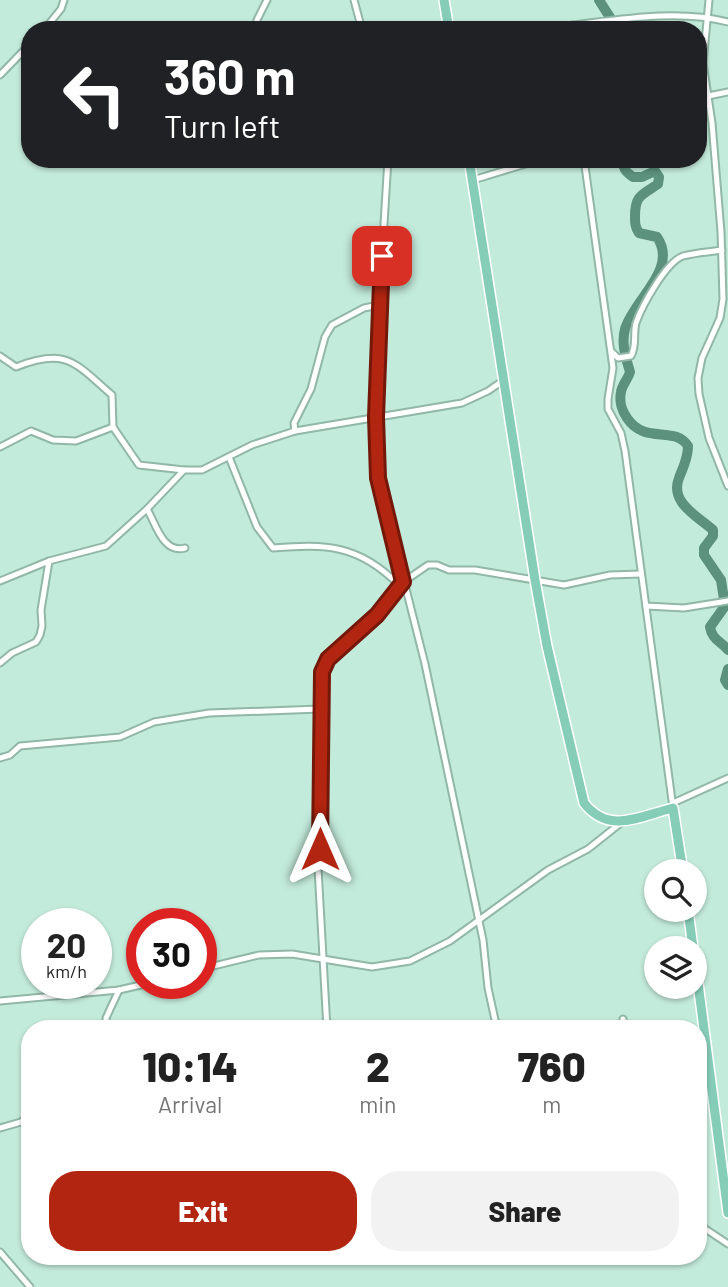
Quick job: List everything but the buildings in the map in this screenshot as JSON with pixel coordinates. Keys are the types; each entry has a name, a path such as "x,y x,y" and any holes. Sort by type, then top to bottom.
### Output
{"main road":[{"path":"444,0 448,21"},
{"path":"470,168 535,580 584,803 594,815 622,822 673,806 681,859"},
{"path":"698,999 700,1020"},
{"path":"707,1075 728,1213"}],"street":[{"path":"51,21 64,0"},
{"path":"257,21 267,0"},
{"path":"355,0 360,21"},
{"path":"707,21 709,0"},
{"path":"612,21 707,17 728,22"},
{"path":"0,75 21,53"},
{"path":"707,88 721,232 723,299 720,318 702,358 698,378 709,438 728,486"},
{"path":"708,96 728,92"},
{"path":"387,168 379,305 376,417 378,478 401,583 425,664 478,919 495,1020"},
{"path":"472,180 512,168"},
{"path":"585,168 613,368 608,409 621,433 625,452 673,806 728,778"},
{"path":"721,232 728,230"},
{"path":"610,349 618,358 631,356 635,349 636,323 674,261 682,257 722,250"},
{"path":"295,431 294,423 311,389 325,337 331,325 364,308 379,305"},
{"path":"720,318 728,318"},
{"path":"0,356 16,367 32,360 58,358 74,361 112,395 113,427 139,464 184,470 202,470 253,445 295,431 462,403 504,380"},
{"path":"0,447 30,431 53,440 76,441 113,427"},
{"path":"229,457 257,527 273,548 342,548 401,583"},
{"path":"0,581 49,561 106,546 147,509 184,470"},
{"path":"147,509 165,544 172,548 185,548"},
{"path":"0,663 12,653 36,642 40,635 49,561"},
{"path":"326,1020 318,868 320,709 324,665 377,615 401,583 428,565 564,585 610,575 640,574"},
{"path":"646,606 684,608 728,601"},
{"path":"0,758 10,755 20,746 120,737 154,722 209,713 320,709"},
{"path":"217,964 259,955 292,954 372,967 410,961 450,941 548,870 588,849 622,822"},
{"path":"0,1001 126,988"},
{"path":"106,1020 119,990"},
{"path":"0,1128 21,1122"},
{"path":"707,1230 728,1244"},
{"path":"0,1252 30,1287"}],"waterway":[{"path":"599,0 612,21"},
{"path":"625,168 633,177 642,177 655,171 659,177 658,184 638,200 635,221 639,233 657,237 663,261 653,284 625,329 624,346 630,372 622,389 621,406 634,426 642,431 675,437 688,446 677,487 678,495 687,508 713,530 713,536 704,548 704,555 721,580 725,606 710,627 715,638 728,650"},
{"path":"728,669 725,680 728,685"}],"route":[{"path":"320,849 320,709 324,665 358,635 403,582 378,478 376,417 382,256"}]}
